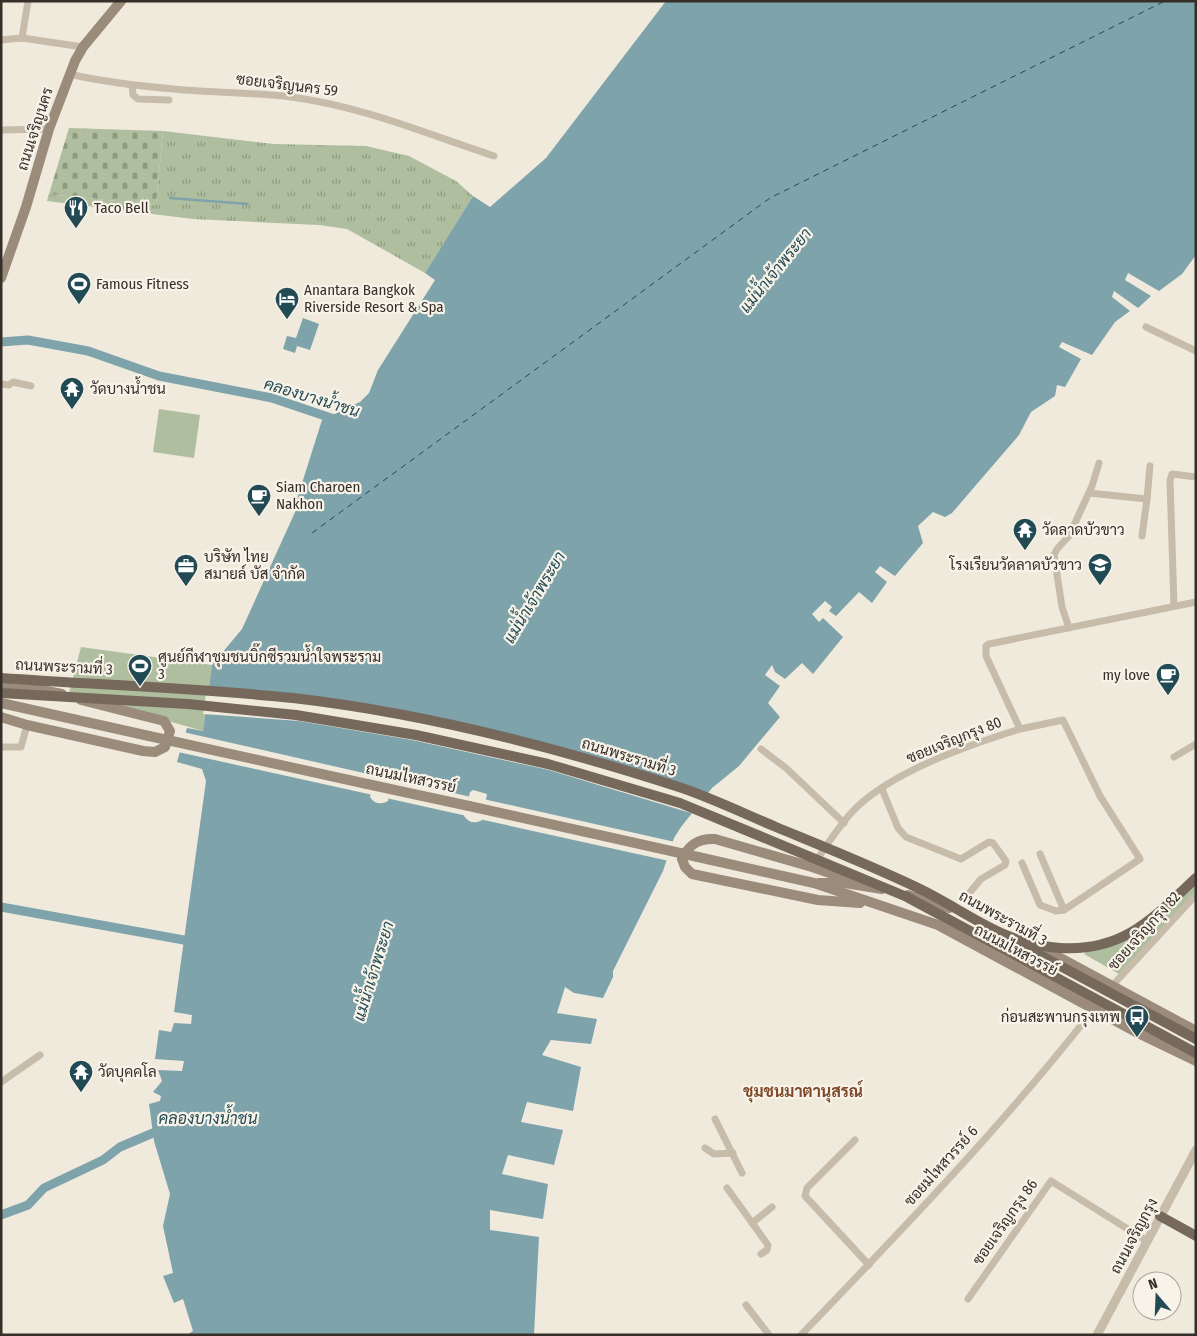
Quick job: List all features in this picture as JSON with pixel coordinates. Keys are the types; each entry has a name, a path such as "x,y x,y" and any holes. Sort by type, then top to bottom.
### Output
{"main road":[{"name":"ถนนเจริญนคร","path":"1,278 49,129 69,74 83,48 121,1"},
{"name":"ถนนพระรามที่ 3","path":"1,678 190,689 296,699 414,717 550,749 684,789 918,887 1196,1039"},
{"path":"1,685 46,690 103,706 144,714 164,721 170,731 165,747 155,752 27,725 1,717"},
{"name":"ถนนพระรามที่ 3","path":"1,693 188,704 296,715 416,734 548,764 671,800 907,897 1196,1053"},
{"name":"ถนนมไหสวรรย์","path":"1,703 814,883 938,925 1094,1009 1196,1061"},
{"path":"865,886 812,866 715,839 705,838 696,841 687,849 682,859 685,867 692,874 818,900 846,903 870,902"},
{"path":"1005,936 1060,948 1103,945 1139,930 1196,878"},
{"name":"ถนนมไหสวรรย์","path":"814,883 865,886 937,904 978,918 1036,945 1196,1031"},
{"path":"1160,1216 1196,1236"}],"street":[{"path":"22,38 28,1"},
{"path":"1,40 22,38 83,48"},
{"name":"ซอยเจริญนคร 59","path":"69,74 105,82 285,96 332,104 366,112 494,156"},
{"path":"132,85 133,95 138,99 169,100"},
{"path":"1,130 49,129"},
{"path":"1146,327 1196,351"},
{"path":"1,384 13,382 31,386"},
{"path":"1069,628 1062,607 1054,556 1057,549 1069,536 1089,493 1099,463"},
{"path":"1142,536 1150,466"},
{"path":"1174,606 1170,480 1172,474 1196,477"},
{"path":"1089,493 1147,499"},
{"name":"ซอยเจริญกรุง 80","path":"812,866 856,808 882,789 932,761 1020,729 986,656 986,646 1196,602"},
{"path":"1020,729 1063,720 1102,799 1140,859 1064,910 1056,911 1040,905 1022,863"},
{"path":"1,747 21,747 27,725"},
{"path":"1174,758 1196,744"},
{"path":"761,749 786,768 844,823"},
{"path":"882,789 898,828 906,837 961,859 992,842 1004,859 1005,865 976,883 966,897"},
{"path":"1040,854 1064,910"},
{"name":"ซอยเจริญกรุง 82","path":"1112,986 1196,895"},
{"name":"ซอยมไหสวรรย์ 6","path":"801,1335 869,1265 1023,1097 1094,1009"},
{"path":"1,1082 40,1055"},
{"path":"715,1119 742,1173"},
{"path":"855,1140 807,1188 805,1196 869,1265"},
{"path":"705,1148 714,1154 733,1153"},
{"name":"ถนนเจริญกรุง","path":"1097,1335 1196,1150"},
{"name":"ซอยเจริญกรุง 86","path":"968,1299 1051,1181 1146,1242"},
{"path":"727,1188 768,1245 767,1250 761,1254"},
{"path":"752,1223 772,1207"},
{"path":"746,1305 769,1335"}],"green space":[{"path":"69,128 163,131 156,205 49,194"},
{"path":"163,131 274,144 366,146 409,156 456,181 473,196 425,273 347,229 319,225 193,219 47,201 49,194 156,205"},
{"path":"159,409 200,415 194,458 153,452"},
{"name":"ศูนย์กีฬาชุมชนบิ๊กซีรวมน้ำใจพระราม 3","path":"81,647 212,665 203,731 69,693"},
{"path":"1196,874 1196,892 1119,974 1084,954 1096,941 1111,939 1139,926 1163,907"}],"water":[{"name":"แม่น้ำเจ้าพระยา","path":"666,1 1196,1 1196,255 1182,274 1159,291 1128,273 1125,280 1151,296 1138,308 1114,291 1112,297 1130,311 1115,322 1092,355 1062,342 1059,347 1081,359 1065,387 1057,385 1055,396 1031,412 1019,435 952,513 945,517 933,512 918,526 923,543 895,576 880,566 875,572 887,582 872,603 859,592 836,616 829,611 832,607 825,601 812,614 819,622 823,618 843,637 813,674 802,663 785,679 775,672 772,665 765,675 780,686 768,703 780,717 739,766 712,788 674,838 663,871 613,971 613,977 603,998 574,993 565,987 557,1013 597,1019 591,1044 551,1040 542,1055 581,1067 573,1111 527,1102 521,1122 563,1130 554,1165 508,1155 502,1174 548,1184 543,1219 490,1210 490,1230 539,1237 534,1335 187,1335 193,1331 183,1299 174,1303 163,1276 173,1273 163,1226 170,1194 154,1141 149,1104 160,1101 161,1096 153,1092 162,1081 158,1070 182,1071 184,1061 155,1059 159,1030 171,1032 174,1023 191,1024 192,1015 174,1012 206,781 202,769 177,762 187,728 203,731 212,665 242,629 296,510 297,499 322,420 360,402 369,393 378,370 435,280 425,273 473,196 490,207 546,158","holes":["379,771 392,775 388,801 383,803 376,802 370,797 375,773","473,790 487,794 482,820 477,822 470,821 464,816 470,792"]},
{"path":"303,318 319,324 310,350 297,346 295,353 283,349 287,336 296,338"}],"pier":[{"path":"207,686 415,713 710,795 694,814 549,770 412,740 299,721 203,714"},
{"path":"183,732 377,776 373,795 178,752"},
{"path":"389,778 471,797 467,816 386,798"},
{"path":"483,799 675,842 669,861 479,819"}],"waterway":[{"path":"170,198 248,204"},
{"name":"คลองบางน้ำชน","path":"1,342 28,340 88,351 159,376 272,398 340,421"},
{"path":"1,907 195,942"},
{"name":"คลองบางน้ำชน","path":"1,1215 28,1205 44,1188 103,1160 120,1147 153,1133 163,1133"}],"ferry route":[{"path":"312,533 770,198 1165,1"}],"place":[{"name":"Taco Bell","path":"76,229"},
{"name":"Famous Fitness","path":"79,305"},
{"name":"Anantara Bangkok Riverside Resort & Spa","path":"287,320"},
{"name":"วัดบางน้ำชน","path":"72,410"},
{"name":"Siam Charoen Nakhon","path":"259,517"},
{"name":"วัดลาดบัวขาว","path":"1025,551"},
{"name":"โรงเรียนวัดลาดบัวขาว","path":"1100,586"},
{"name":"บริษัท ไทย สมายล์ บัส จำกัด","path":"186,587"},
{"name":"ศูนย์กีฬาชุมชนบิ๊กซีรวมน้ำใจพระราม 3","path":"140,687"},
{"name":"my love","path":"1168,696"},
{"name":"ก่อนสะพานกรุงเทพ","path":"1137,1038"},
{"name":"วัดบุคคโล","path":"81,1093"}],"district":[{"name":"ชุมชนมาตานุสรณ์","path":"803,1091"}]}
